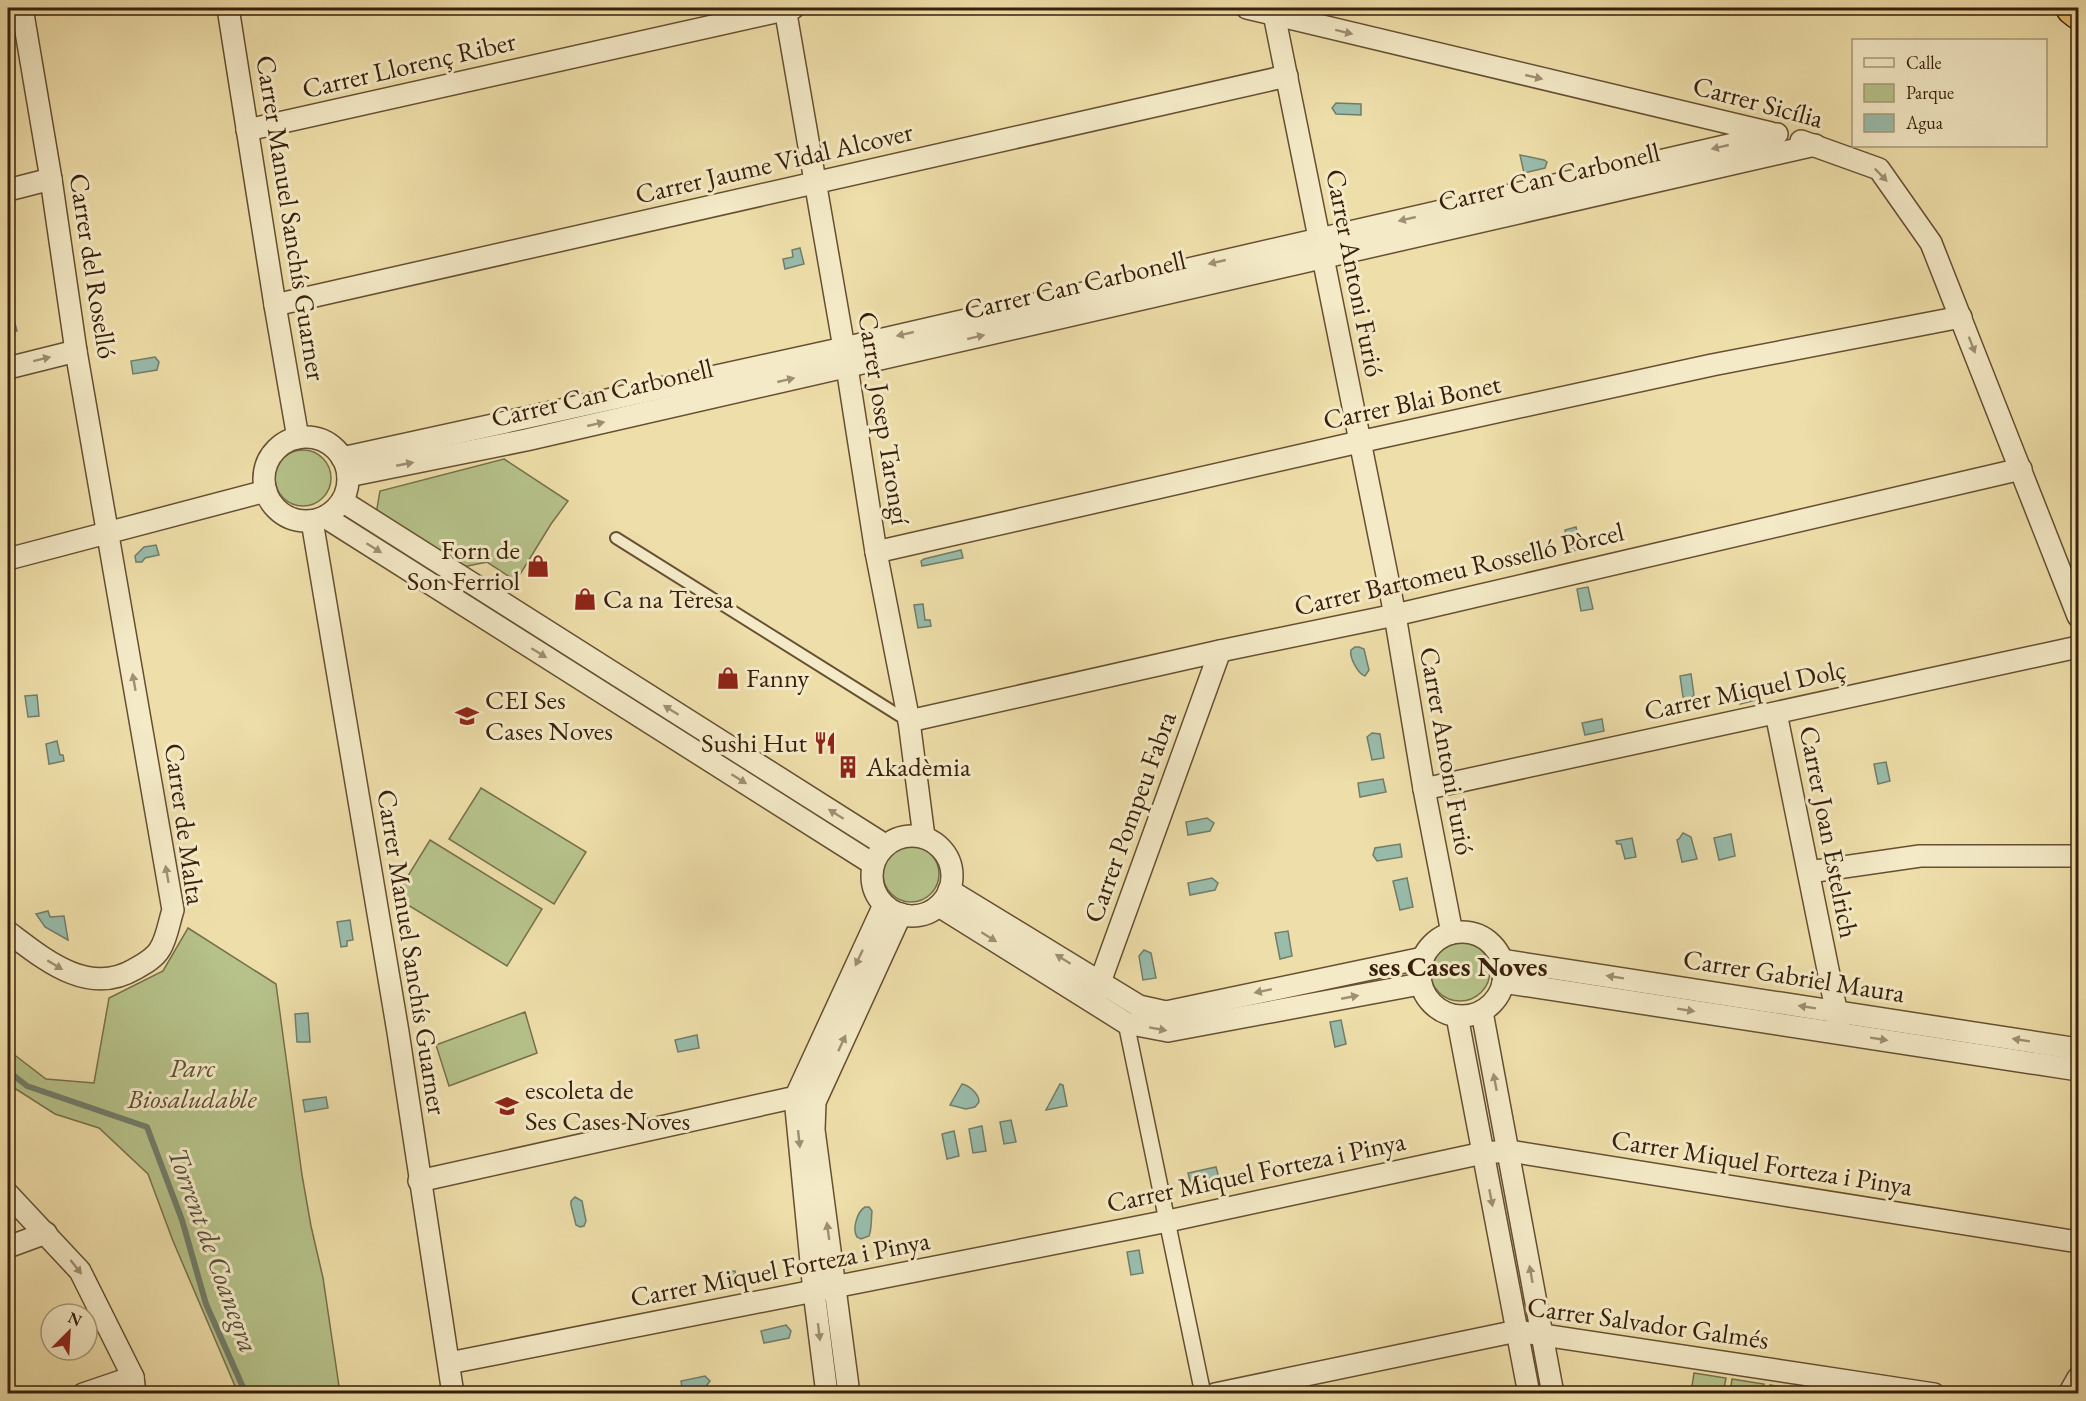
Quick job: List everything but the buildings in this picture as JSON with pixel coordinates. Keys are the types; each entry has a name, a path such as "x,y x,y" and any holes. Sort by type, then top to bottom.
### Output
{"highway":[{"path":"2073,8 2079,12"}],"street":[{"path":"8,12 23,8"},
{"name":"Carrer del Roselló","path":"23,8 76,351 109,533"},
{"name":"Carrer Manuel Sanchís Guarner","path":"228,8 298,438"},
{"name":"Carrer Llorenç Riber","path":"247,130 788,8"},
{"name":"Carrer Josep Tarongí","path":"788,8 876,552 909,721 924,837"},
{"name":"Carrer Sicília","path":"1247,8 1778,134 1879,169 1931,243 2079,616"},
{"name":"Carrer Antoni Furió","path":"1275,14 1395,615 1424,789 1452,933"},
{"name":"Carrer Jaume Vidal Alcover","path":"275,305 1287,76"},
{"path":"1321,248 1778,134"},
{"name":"Carrer Can Carbonell","path":"345,467 526,440 846,357 1321,248 1815,145"},
{"path":"8,190 51,179"},
{"name":"Carrer Blai Bonet","path":"876,552 1359,442 1712,365 1961,317"},
{"path":"8,368 76,351"},
{"path":"298,438 323,441 334,448 345,467 347,489 342,501 334,510 319,519 300,521 284,514 271,502 266,491 264,477 267,464 274,452 285,443 298,438"},
{"name":"Carrer Bartomeu Rosselló Pòrcel","path":"909,721 1220,651 1395,615 2020,469"},
{"path":"8,560 266,491"},
{"path":"342,501 885,845"},
{"name":"Carrer Manuel Sanchís Guarner","path":"319,519 453,1394"},
{"path":"319,519 873,864"},
{"name":"Carrer de Malta","path":"8,932 43,958 67,972 89,979 111,979 128,974 147,963 160,950 173,910 109,533"},
{"name":"Carrer Miquel Dolç","path":"1424,789 2079,647"},
{"name":"Carrer Pompeu Fabra","path":"1097,992 1220,651"},
{"name":"Carrer Joan Estelrich","path":"1776,713 1840,1034"},
{"path":"924,837 944,851 949,861 952,881 944,898 929,912 918,916 892,910 875,894 872,884 873,864 885,845 897,838 924,837"},
{"path":"1809,872 1920,856 2073,856"},
{"path":"944,898 1097,992 1166,1012 1423,958"},
{"path":"827,1394 814,1292 805,1100 892,910"},
{"path":"1464,932 1487,940 1496,949 1501,960 1503,982 1499,994 1482,1012 1470,1016 1444,1013 1433,1006 1420,984 1423,958 1440,938 1452,933 1464,932"},
{"name":"Carrer Gabriel Maura","path":"1501,960 2079,1049"},
{"name":"Carrer Gabriel Maura","path":"1503,982 2079,1070"},
{"path":"1126,1023 1168,1031 1420,984"},
{"path":"1097,992 1126,1023 1203,1394"},
{"path":"1482,1012 1553,1394"},
{"path":"1457,1016 1529,1394"},
{"path":"419,1181 805,1100"},
{"path":"805,1100 814,1130 849,1394"},
{"name":"Carrer Miquel Forteza i Pinya","path":"449,1363 1168,1221 1483,1153 1509,1151 2079,1242"},
{"path":"8,1194 80,1271 134,1385 83,1394"},
{"path":"8,1246 46,1233"},
{"name":"Carrer Salvador Galmés","path":"1215,1394 1517,1331 1934,1394"},
{"path":"2069,1394 2079,1378"}],"lane":[{"path":"616,538 909,721"}],"green space":[{"path":"303,450 314,452 323,458 329,467 331,478 329,489 323,498 314,504 303,506 292,504 283,498 277,489 275,478 277,467 283,458 292,452"},
{"path":"504,459 568,501 516,581 487,562 463,567 376,514 380,491"},
{"path":"481,788 586,852 554,904 449,839"},
{"path":"430,840 542,909 507,966 395,897"},
{"path":"911,846 931,854 939,874 931,894 911,902 891,894 883,874 891,854"},
{"name":"Parc Biosaludable","path":"188,928 276,984 302,1175 323,1278 340,1393 238,1393 173,1241 148,1174 99,1128 55,1114 8,1084 8,1050 46,1079 94,1083 109,998 163,971"},
{"path":"1460,941 1477,946 1485,954 1490,971 1485,988 1477,996 1460,1001 1443,996 1435,988 1430,971 1435,954 1443,946"},
{"path":"525,1012 537,1053 449,1086 436,1045"},
{"path":"1694,1373 1726,1378 1723,1393 1691,1393"},
{"path":"1732,1379 1764,1384 1762,1393 1730,1393"},
{"path":"1770,1385 1801,1390 1801,1393 1769,1393"}],"water":[{"path":"1336,103 1361,104 1361,115 1336,114 1332,108"},
{"path":"1520,155 1544,160 1547,162 1545,168 1524,173"},
{"path":"800,248 804,264 785,269 783,259 793,257 792,250"},
{"path":"11,309 17,331 8,333 8,310"},
{"path":"155,357 159,362 157,370 133,374 131,361"},
{"path":"1576,527 1581,549 1569,552 1565,530"},
{"path":"156,545 159,555 136,562 135,556 144,547"},
{"path":"961,550 963,558 922,566 921,561 924,559"},
{"path":"1588,587 1593,609 1581,611 1577,589"},
{"path":"923,604 925,620 930,620 931,626 918,628 914,605"},
{"path":"1355,647 1364,649 1369,670 1365,676 1357,669 1353,661 1351,650"},
{"path":"1691,674 1694,695 1690,699 1683,697 1680,676"},
{"path":"1753,686 1758,688 1760,699 1740,704 1738,693 1750,690"},
{"path":"37,695 39,716 28,717 25,696"},
{"path":"1602,719 1604,731 1585,735 1582,723"},
{"path":"1372,733 1380,734 1384,758 1372,760 1367,737"},
{"path":"57,741 64,761 49,764 46,744"},
{"path":"1886,762 1890,781 1878,784 1874,764"},
{"path":"1383,779 1386,792 1360,797 1358,783"},
{"path":"1207,818 1214,823 1210,831 1188,835 1186,822"},
{"path":"1683,833 1691,837 1697,859 1682,862 1677,840"},
{"path":"1731,834 1735,856 1719,860 1714,838"},
{"path":"1632,838 1636,857 1625,859 1621,844 1617,844 1616,841"},
{"path":"1400,844 1402,857 1377,861 1373,855 1375,848"},
{"path":"1212,878 1218,883 1215,890 1190,895 1188,883"},
{"path":"1407,878 1413,907 1400,910 1393,881"},
{"path":"48,911 50,917 64,916 68,940 45,927 36,914"},
{"path":"350,920 353,940 347,941 347,946 341,947 337,922"},
{"path":"1288,931 1292,956 1280,959 1275,933"},
{"path":"1144,950 1151,953 1156,978 1143,980 1139,956"},
{"path":"308,1013 310,1042 297,1042 295,1014"},
{"path":"1341,1020 1346,1044 1335,1047 1330,1022"},
{"path":"697,1035 699,1048 678,1052 675,1040"},
{"path":"962,1084 976,1093 979,1102 975,1107 966,1109 950,1105"},
{"path":"1060,1084 1063,1085 1067,1106 1046,1110"},
{"path":"326,1097 328,1108 305,1112 303,1100"},
{"path":"1011,1120 1016,1142 1004,1144 1000,1122"},
{"path":"982,1126 986,1151 973,1153 969,1129"},
{"path":"954,1131 959,1156 947,1159 942,1134"},
{"path":"1216,1167 1219,1178 1191,1184 1188,1173"},
{"path":"575,1197 582,1201 586,1221 584,1226 580,1227 576,1225 571,1205"},
{"path":"865,1207 869,1207 872,1211 871,1227 869,1236 861,1239 857,1237 855,1225"},
{"path":"1139,1250 1143,1273 1131,1275 1127,1252"},
{"path":"735,1271 738,1283 719,1287 717,1273"},
{"path":"786,1325 791,1331 789,1338 764,1343 761,1331"},
{"path":"705,1376 710,1381 708,1388 683,1393 681,1381"}],"waterway":[{"name":"Torrent de Coanegra","path":"8,1071 27,1086 147,1127 182,1220 206,1304 246,1394"}],"place":[{"name":"Forn de Son Ferriol","path":"538,566"},
{"name":"Ca na Teresa","path":"585,599"},
{"name":"Fanny","path":"728,678"},
{"name":"CEI Ses Cases Noves","path":"467,716"},
{"name":"Sushi Hut","path":"825,743"},
{"name":"Akadèmia","path":"848,767"},
{"name":"escoleta de Ses Cases Noves","path":"507,1106"}],"district":[{"name":"ses Cases Noves","path":"1458,966"}]}
